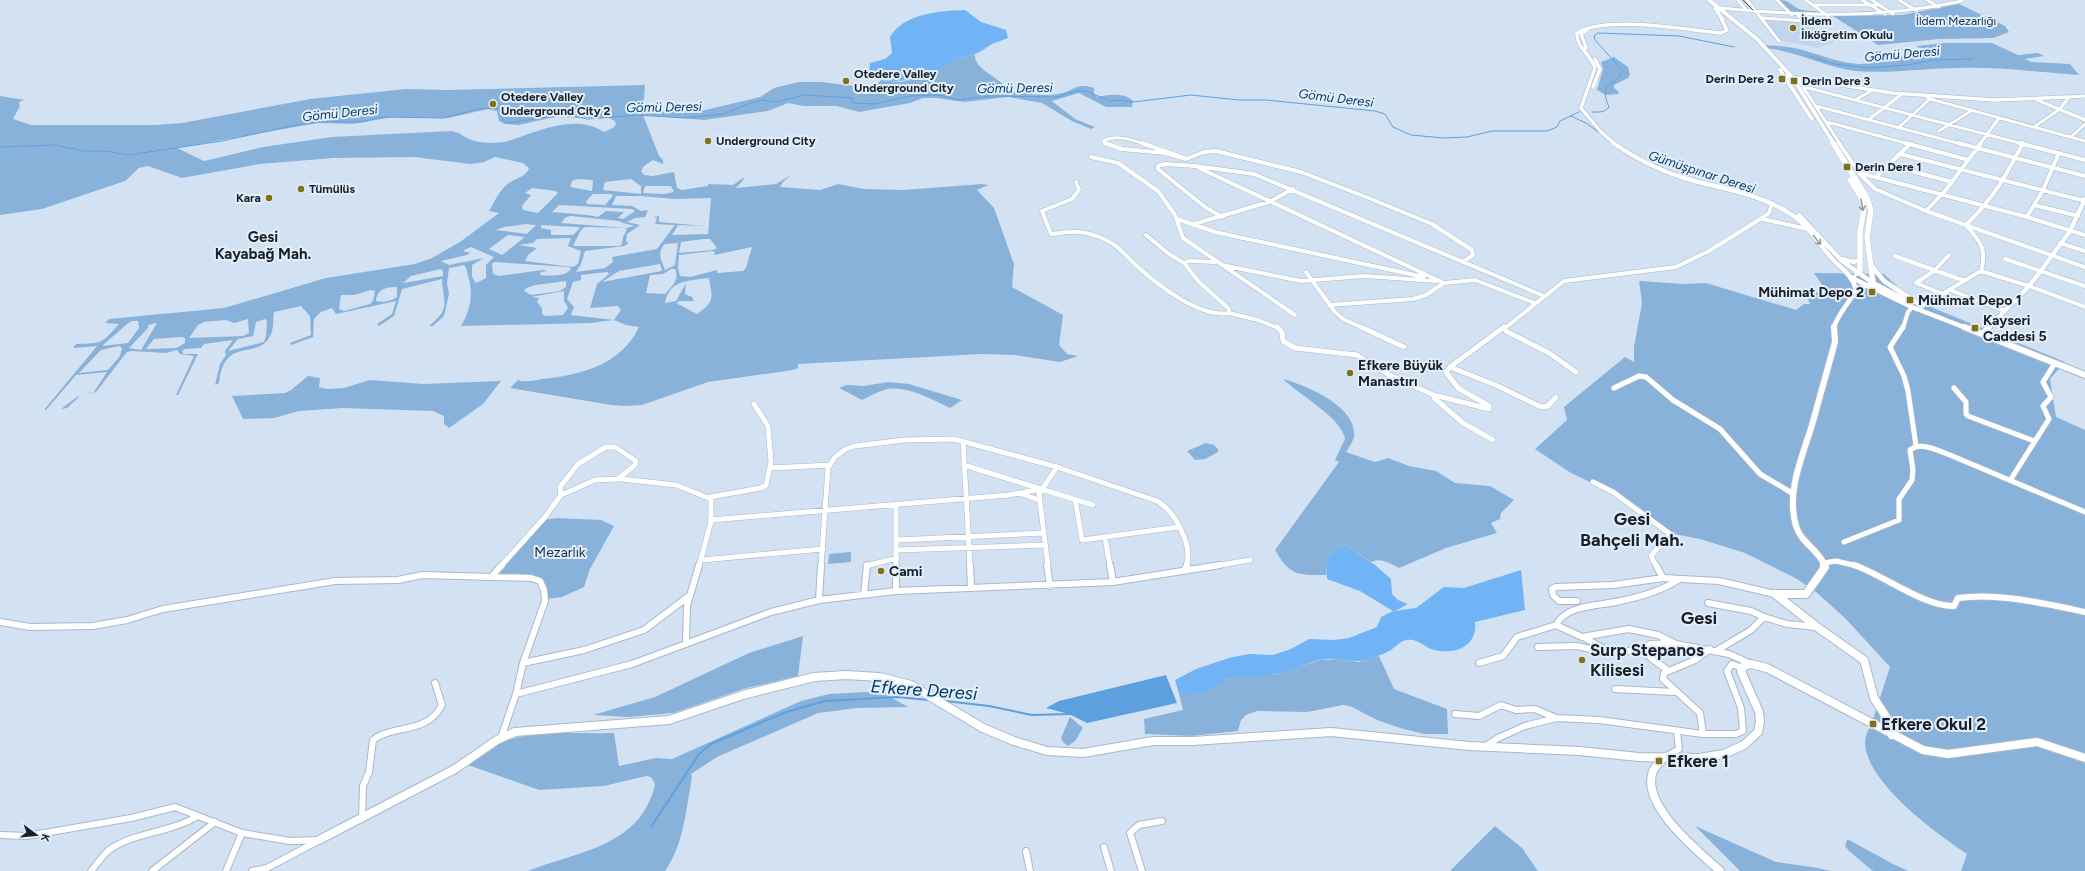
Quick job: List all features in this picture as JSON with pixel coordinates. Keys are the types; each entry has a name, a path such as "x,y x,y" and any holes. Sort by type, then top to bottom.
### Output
{"main road":[{"path":"1704,0 1718,8 1757,39 1793,78 1870,204 1872,210 1867,237 1874,283"},
{"path":"1709,0 1751,39 1785,76 1861,197 1864,208 1860,232 1860,270 1857,273"}],"street":[{"path":"1738,0 1748,11"},
{"path":"1747,0 1758,12 1779,41"},
{"path":"1777,0 1792,15"},
{"path":"1806,0 1828,16"},
{"path":"1833,0 1841,5"},
{"path":"1862,0 1886,15"},
{"path":"1872,0 1893,14"},
{"path":"1899,0 1917,10"},
{"path":"1927,0 1939,6"},
{"path":"1959,1 1886,15 1792,15 1718,8 1727,30 1721,33 1610,25 1589,26 1582,28 1577,33 1577,41 1593,62 1595,68 1581,108 1591,123 1610,139 1632,155 1652,166 1686,178 1737,190 1772,203 1794,216 1808,229 1838,265 1852,278 1866,286 1912,307 2085,375"},
{"path":"1813,5 1879,5"},
{"path":"1762,18 1806,21 1798,15"},
{"path":"1721,18 1731,30 1729,33 1722,34 1612,27 1593,27 1584,31 1581,34 1582,41 1598,62 1600,69 1585,108 1590,117 1614,139 1636,155 1657,165 1676,173 1738,188 1786,207 1808,222 1838,257 1857,273 1874,283 1922,306 2085,372"},
{"path":"1785,76 1871,91 1902,94 1994,100 2085,96"},
{"path":"1798,78 1859,173 1875,189 1926,211 2085,267"},
{"path":"1805,87 2085,160"},
{"path":"1854,100 1871,91"},
{"path":"1868,120 1902,94"},
{"path":"1924,95 1930,99 2085,141"},
{"path":"2069,97 2085,100"},
{"path":"2034,127 2060,109 2069,97"},
{"path":"2033,98 2084,119"},
{"path":"1898,128 1930,99"},
{"path":"1816,106 2085,176"},
{"path":"1939,131 1948,124 1972,111"},
{"path":"1926,211 1942,195 1999,118"},
{"path":"1818,120 1969,160"},
{"path":"2071,137 2085,124"},
{"path":"1184,158 1153,146 1121,138 1108,138 1103,141 1105,144 1115,147 1164,153 1184,158 1194,158 1204,152 1216,151 1301,172 1439,228 1472,250 1473,255 1463,262"},
{"path":"1966,224 1986,206 2004,180 2023,143"},
{"path":"1876,177 1910,144"},
{"path":"2027,217 2043,190 2060,153"},
{"path":"1900,154 2085,200 2070,231 2040,272 2029,286 1984,332"},
{"path":"1091,157 1118,163 1124,166 1158,191 1178,219 1183,238 1215,262 1296,315"},
{"path":"1222,217 1205,207 1157,168 1163,164 1195,166 1254,174 1293,189 1544,296"},
{"path":"1889,165 1952,182"},
{"path":"1195,166 1441,282"},
{"path":"1849,171 2027,217 2085,236"},
{"path":"1076,182 1079,190 1076,195 1065,202 1046,208 1042,211 1046,218 1050,233 1056,235 1078,232 1109,241 1124,250 1143,272 1186,302 1219,315 1229,313 1249,317 1278,328 1282,332 1283,341 1291,347 1334,350 1357,355 1389,375 1436,396 1484,409 1490,408 1489,406 1470,396 1452,382 1446,372 1450,367 1544,296 1569,279 1676,267 1709,251 1769,213 1772,203"},
{"path":"1193,225 1269,202 1293,189"},
{"path":"2034,205 2078,216"},
{"path":"1178,219 1214,232 1432,278"},
{"path":"1759,219 1770,219 1808,229"},
{"path":"1966,224 1984,250 1985,256 1981,272"},
{"path":"1146,235 1169,254 1184,263 1186,268 1203,285 1230,309 1229,313"},
{"path":"2060,243 2085,251"},
{"path":"1943,294 1916,283 1935,270 1949,255"},
{"path":"1895,256 1965,281"},
{"path":"1838,257 1854,262 1861,259"},
{"path":"2005,259 2085,286"},
{"path":"1184,263 1215,262"},
{"path":"1870,264 1884,281 1922,306"},
{"path":"1220,265 1292,280 1312,281 1365,276 1441,282 1475,280 1535,303"},
{"path":"1306,272 1335,312 1354,325 1404,347"},
{"path":"1922,306 1981,272 1994,274 2085,307"},
{"path":"1852,278 1857,273"},
{"path":"1852,278 1856,290"},
{"path":"1329,305 1413,299 1426,295 1441,282"},
{"path":"1577,601 1559,600 1553,596 1552,589 1556,587 1613,585 1663,578 1719,581 1775,594 1806,594 1825,567 1824,563 1798,533 1795,524 1792,493 1794,478 1811,426 1835,342 1832,330 1835,320 1849,304 1856,290 1874,283"},
{"path":"1950,290 2004,311"},
{"path":"1912,307 1908,312 1905,325 1890,347 1904,376 1908,391 1916,446"},
{"path":"1504,327 1506,331 1549,353 1576,372"},
{"path":"2011,479 2049,419 2044,406 2051,397 2051,394 2043,382 2055,363"},
{"path":"1450,367 1498,386 1541,406 1548,406 1556,397"},
{"path":"1614,388 1639,376 1647,377 1673,400 1720,429 1760,474 1792,493"},
{"path":"1954,388 1966,402 1966,414 1968,416 2034,441"},
{"path":"1436,396 1435,398 1463,423 1493,440"},
{"path":"621,479 676,485 710,497 766,486 770,468 768,426 754,404"},
{"path":"819,600 824,509 830,465 841,452 860,445 944,439 963,441 1057,467 1155,499 1169,510 1185,540 1187,566 1184,569"},
{"path":"963,441 971,587"},
{"path":"1844,542 1899,520 1898,501 1901,494 1909,487 1913,475 1914,466 1910,450 1916,446 1935,450 2011,479 2085,512"},
{"path":"492,576 561,495 585,483 618,479 635,465 636,461 615,447 604,447 573,468 560,487 561,495"},
{"path":"770,468 830,465"},
{"path":"964,465 1093,505"},
{"path":"1050,586 1039,500 1041,489 1057,467"},
{"path":"1593,482 1608,487 1656,526 1670,534 1669,537 1651,556 1663,578"},
{"path":"710,520 824,509 1022,494 1041,489"},
{"path":"1022,494 1039,500"},
{"path":"686,644 689,596 702,560 710,520 712,502 710,497"},
{"path":"1075,499 1082,540 1179,527"},
{"path":"896,504 896,591"},
{"path":"897,540 1044,533"},
{"path":"1105,538 1113,582"},
{"path":"897,550 1045,545"},
{"path":"702,560 823,549"},
{"path":"864,594 866,565 897,558"},
{"path":"516,694 632,664 771,612 819,600 896,591 971,587 1050,586 1113,582 1184,569 1194,569 1250,560"},
{"path":"1824,563 1840,562 1860,566 1911,593 1945,605 1954,606 1958,598 1967,597 2018,601 2085,612"},
{"path":"0,622 30,627 94,626 127,620 163,609 335,581 398,580 422,575 531,578 540,582 544,590 545,601 522,663 516,694 501,738"},
{"path":"1556,625 1556,622 1564,616 1586,607 1618,602 1647,594 1671,586 1678,580"},
{"path":"1775,594 1817,627 1864,660 1868,667 1875,702 1892,727 1892,735"},
{"path":"522,663 584,650 644,630 689,596"},
{"path":"1708,603 1751,611 1764,617 1787,624 1817,627"},
{"path":"1703,734 1702,718 1700,713 1674,692 1663,679 1664,673 1695,660 1751,630 1764,617"},
{"path":"1479,663 1496,660 1507,655 1518,637 1556,625 1608,650"},
{"path":"1582,637 1590,637 1605,632 1629,630 1658,635 1676,644"},
{"path":"1538,647 1576,646 1633,651 1643,649 1650,644 1676,644 1713,650 1751,664 1767,668 1923,750 1942,754 2037,742 2065,750 2085,758"},
{"path":"1643,649 1652,659 1669,671"},
{"path":"1485,747 1498,738 1525,726 1556,718 1599,720 1677,732 1736,734 1743,731 1744,721 1742,707 1730,684 1727,671 1732,664 1742,668 1751,664"},
{"path":"252,871 265,870 319,840 362,819 455,769 501,738 515,732 550,728 632,724 669,720 743,695 814,677 846,675 879,676 911,685 983,728 1014,742 1047,751 1083,753 1153,741 1193,741 1331,732 1485,747 1699,758 1724,754 1744,745 1758,732 1760,722 1759,712 1742,674 1742,668"},
{"path":"362,819 362,786 369,772 373,740 378,736 416,725 436,716 442,705 435,684"},
{"path":"1615,689 1626,691 1644,690 1660,694 1674,692"},
{"path":"1455,714 1479,716 1501,705 1516,710 1536,709 1556,718"},
{"path":"1677,732 1679,749 1658,761 1651,771 1649,783 1652,796 1659,808 1670,821 1720,871"},
{"path":"0,835 27,836 131,818 175,807 242,833 290,841 319,840"},
{"path":"91,871 103,856 114,846 172,828 198,816"},
{"path":"1142,871 1130,834 1135,826 1162,821"},
{"path":"152,871 215,822"},
{"path":"226,871 242,833"},
{"path":"1104,847 1111,871"},
{"path":"1026,851 1030,871"}],"shaded area":[{"path":"965,10 981,22 1006,30 1008,38 992,44 978,53 956,59 930,75 914,80 893,81 876,79 869,72 870,63 885,59 892,53 890,37 896,29 904,23 923,15 945,11"},
{"name":"İldem İlköğretim Okulu","path":"1764,19 1808,22 1821,35 1838,40 1818,48 1779,40"},
{"path":"1345,545 1375,565 1391,579 1392,594 1398,600 1408,604 1395,611 1416,608 1444,587 1464,588 1521,570 1525,610 1475,622 1473,637 1469,643 1457,650 1434,650 1420,642 1408,640 1403,641 1391,650 1366,660 1321,660 1277,674 1243,677 1223,681 1202,693 1179,694 1175,680 1196,669 1229,658 1249,654 1273,655 1291,649 1309,639 1333,640 1349,638 1377,627 1381,617 1393,611 1360,591 1327,579 1326,566 1329,554"},
{"path":"1166,675 1177,703 1087,723 1069,714 1046,708 1059,701"}],"green space":[{"path":"1779,0 1788,2 1802,10 1818,12 1824,15 1792,13"},
{"name":"İldem Mezarlığı","path":"1959,4 2005,26 2009,32 1993,38 1939,39 1878,45 1833,16 1902,15"},
{"path":"1946,43 1992,43 2018,55 2038,53 2044,56 2025,59 2031,62 2070,64 2079,75 1975,68 1947,68 1882,72 1856,71 1833,66 1788,52 1765,48 1761,45 1784,46 1838,61 1867,64 1924,50 1916,46"},
{"path":"975,54 978,65 1000,82 1008,91 1052,95 1064,93 1078,87 1087,86 1094,88 1094,93 1097,97 1121,95 1133,101 1132,107 1106,107 1079,93 1052,101 1075,119 1095,127 1091,129 1072,121 1042,103 1008,97 964,102 937,98 923,98 910,103 859,112 837,106 804,106 788,103 768,111 704,120 643,115 659,156 663,160 663,164 653,160 644,166 641,171 644,175 653,176 674,172 677,188 682,190 708,186 708,184 733,185 743,178 745,178 736,188 776,184 791,175 780,187 820,190 838,184 864,189 903,190 982,184 988,185 977,190 994,208 1014,264 1012,287 1063,315 1059,345 1067,354 1078,356 1060,362 1014,355 981,354 798,364 798,368 793,370 708,382 642,405 611,405 510,388 518,380 526,381 571,375 598,366 622,351 639,327 626,325 614,320 591,323 461,326 469,308 471,296 470,283 464,265 449,268 447,283 449,294 444,316 433,326 429,326 441,314 444,305 442,279 402,289 394,316 379,326 377,324 392,314 396,301 336,314 332,308 321,312 314,319 313,337 291,345 290,343 311,335 310,316 301,306 274,312 272,331 265,343 258,347 234,354 227,359 222,368 219,383 215,385 220,364 226,355 225,351 233,340 204,344 201,348 184,349 182,352 184,354 198,354 178,395 176,395 194,356 180,354 177,350 166,353 127,352 96,392 83,395 94,392 107,372 76,375 46,410 44,410 97,346 73,348 76,344 97,343 105,339 119,324 105,323 109,319 224,308 326,278 415,264 432,258 460,242 499,213 489,211 500,192 509,183 526,173 529,168 523,163 495,157 484,162 471,164 414,157 333,158 260,164 182,178 148,166 139,168 125,181 42,209 0,215 0,96 25,100 19,102 20,106 13,119 31,125 156,125 182,123 310,99 406,89 446,90 645,85 643,111 693,113 760,97 774,88 799,82 821,82 878,89 877,84 881,80 900,82 922,78 956,59","holes":["488,109 497,111 499,121 505,124 519,125 554,117 609,118 615,121 616,124 613,128 604,132 593,126 580,124 554,126 505,142 496,143 473,141 459,133 451,131 332,137 263,147 204,161 177,148 318,123 352,124 393,117 448,118","577,179 593,180 592,191 570,187 572,181","631,179 641,186 641,194 603,190 605,182","645,186 671,186 674,192 664,194 643,193","532,188 555,191 558,193 538,213 523,210 522,206 531,195 525,193","593,194 611,194 613,196 605,205 587,204 586,201","616,196 641,196 674,199 711,198 708,234 672,235 678,225 705,226 659,222 659,216 654,217 657,218 655,224 675,225 657,249 612,257 613,262 605,268 576,272 581,264 585,251 624,246 628,244 626,240 627,234 640,225 627,222 635,218 645,217 648,210 641,211 632,206 612,205","559,205 632,209 635,211 623,219 618,218 624,212 606,211 598,217 552,212","571,216 619,221 635,226 626,228 561,223 566,217","526,224 536,225 527,234 496,230 504,227","541,225 580,228 573,235 551,235 551,230 541,228","585,227 625,228 627,230 623,237 622,244 619,246 573,246 581,230","508,235 525,237 502,255 489,249","571,238 568,246 581,251 578,264 573,267 525,261 528,255 537,248 519,245 533,243 537,239","703,239 710,239 717,248 713,250 679,253 681,242","678,243 675,265 665,270 660,254 662,247 665,244","471,247 494,257 486,265 486,278 476,283 472,277 472,265 484,258 449,265 441,261 467,255 470,252 465,252 464,250","752,247 746,268 743,271 717,273 717,270 690,277 680,276 678,268 679,255 712,251 715,252 714,255","494,262 569,267 571,269 569,272 561,275 552,276 540,275 541,272 548,271 543,270 499,276 493,274 492,264","660,264 662,271 602,282 619,271","441,269 443,271 443,276 403,283 411,276","671,269 675,269 677,276 676,280 665,294 646,293 650,275 663,274","607,272 609,274 597,284 590,308 618,306 621,310 614,320 571,315 574,307 567,299 573,282 581,280 581,275","707,278 709,279 711,300 707,306 697,314 676,303 680,301 694,301 692,297 685,294 686,283 676,301 665,303 667,295 675,286 686,281","566,281 566,287 560,291 531,295 524,291 526,288 536,285","397,287 397,297 387,301 376,301 378,294 383,290","371,290 375,291 373,301 370,304 344,311 339,309 341,295 354,295","564,291 564,301 568,308 563,315 545,316 542,314 542,308 537,302 539,298 531,297","248,319 249,333 243,336 189,338 198,325 204,322 226,320 234,323","265,319 267,321 264,342 228,351 238,339 253,336 256,322","132,321 138,321 139,328 128,343 102,346","157,323 141,350 129,348 148,328 148,325","185,338 185,343 176,348 146,349 154,339","119,346 122,348 120,356 108,370 79,373 101,350"]},
{"path":"1614,57 1628,67 1630,75 1628,78 1614,85 1614,88 1619,92 1618,94 1606,95 1597,90 1603,69 1601,62"},
{"path":"1814,273 1884,274 1901,290 1921,303 2065,362 2050,379 2056,417 2085,430 2085,871 1961,871 1967,854 1938,834 1905,806 1889,790 1877,774 1868,757 1865,742 1867,732 1872,722 1890,667 1845,618 1816,592 1797,579 1745,553 1700,539 1664,532 1607,490 1571,473 1535,449 1567,420 1564,407 1625,357 1634,362 1634,347 1642,303 1639,281 1684,284 1706,283 1796,310 1804,304 1810,304 1804,291 1821,293 1827,292"},
{"path":"308,376 320,378 319,387 327,389 344,388 370,380 423,384 501,381 483,404 449,428 444,424 444,416 433,411 343,408 299,411 274,418 243,419 232,396 285,393"},
{"path":"1283,379 1304,386 1328,398 1339,406 1347,415 1353,425 1354,436 1346,452 1375,462 1388,458 1409,466 1436,471 1455,483 1490,486 1514,500 1501,513 1500,519 1491,523 1497,533 1446,548 1399,568 1378,560 1371,562 1345,545 1329,554 1326,566 1326,575 1302,574 1290,569 1280,559 1275,550 1339,462 1335,460 1345,439 1342,431 1328,415"},
{"path":"888,382 909,384 962,400 950,408 920,394 904,390 888,389 862,400 839,388 846,385 864,386"},
{"path":"80,396 67,408 61,409"},
{"path":"1206,443 1214,445 1218,449 1218,452 1205,459 1195,460 1187,451"},
{"name":"Mezarlık","path":"557,518 601,520 614,526 590,569 584,587 562,597 547,599 544,587 524,575 502,574 498,571 543,520"},
{"path":"851,552 851,562 828,564 829,554"},
{"path":"803,636 798,676 743,689 673,713 629,717 593,715 655,697 749,653"},
{"path":"1379,656 1394,689 1447,709 1448,734 1424,734 1400,728 1377,720 1350,706 1343,705 1307,712 1257,711 1246,715 1241,720 1238,731 1191,736 1145,734 1144,719 1183,710 1179,694 1199,693 1222,681 1243,676 1277,674 1320,660 1340,659 1358,662"},
{"path":"866,692 887,695 908,707 857,708 818,713 717,757 691,774 692,778 686,814 680,838 671,861 665,871 528,871 605,844 622,834 636,821 648,805 655,784 651,777 646,776 604,786 539,790 468,765 490,748 510,739 554,733 614,733 619,766 656,758 672,759 801,701 829,694"},
{"path":"1070,717 1083,728 1075,741 1068,746 1061,738"},
{"path":"1495,826 1522,848 1538,871 1450,871"},
{"path":"1695,826 1776,862 1831,871 1740,871"},
{"path":"1847,840 1908,871 1873,871 1849,851 1845,846"}],"waterway":[{"name":"Gömü Deresi","path":"1592,112 1603,111 1609,107 1606,99 1606,89 1623,71 1595,40 1594,36 1598,33 1679,36 1734,47"},
{"name":"Gömü Deresi","path":"1810,56 1834,64 1868,68 1908,65 1932,60 1973,59"},
{"name":"Gömü Deresi","path":"0,147 55,145 84,151 105,151 128,155 222,141 296,125 328,121 361,122 383,117 444,118 478,109 496,108 502,112 503,121 508,123 548,117 571,116 588,119 637,115 686,118 724,114 753,102 763,100 775,102 805,95 852,98 853,103 875,104 909,96 939,95 957,100 990,96 1057,97 1076,91 1086,91 1110,101 1121,100 1133,102 1191,95 1239,100 1266,100 1375,111 1385,114 1393,127 1411,135 1444,138 1467,137 1492,131 1547,131 1557,127 1560,121 1579,112"},
{"name":"Gümüşpınar Deresi","path":"1571,116 1586,123 1601,134"},
{"name":"Efkere Deresi","path":"651,827 699,754 711,744 786,712 825,701 898,697 928,700"},
{"name":"Efkere Deresi","path":"945,701 989,706 1032,715 1070,714"}],"tram line":[{"path":"1743,0 1753,10"}],"place":[{"name":"İldem İlköğretim Okulu","path":"1793,28"},
{"name":"Derin Dere 2","path":"1782,79"},
{"name":"Otedere Valley Underground City","path":"846,81"},
{"name":"Derin Dere 3","path":"1794,81"},
{"name":"Otedere Valley Underground City 2","path":"493,104"},
{"name":"Underground City","path":"708,141"},
{"name":"Derin Dere 1","path":"1847,167"},
{"name":"Tümülüs","path":"301,189"},
{"name":"Kara","path":"269,198"},
{"name":"Mühimat Depo 2","path":"1872,292"},
{"name":"Mühimat Depo 1","path":"1910,300"},
{"name":"Kayseri Caddesi 5","path":"1975,328"},
{"name":"Efkere Büyük Manastırı","path":"1350,373"},
{"name":"Cami","path":"881,571"},
{"name":"Surp Stepanos Kilisesi","path":"1582,660"},
{"name":"Efkere Okul 2","path":"1873,724"},
{"name":"Efkere 1","path":"1659,761"}],"district":[{"name":"Gesi Kayabağ Mah.","path":"263,246"},
{"name":"Gesi Bahçeli Mah.","path":"1632,529"},
{"name":"Gesi","path":"1699,618"}]}
